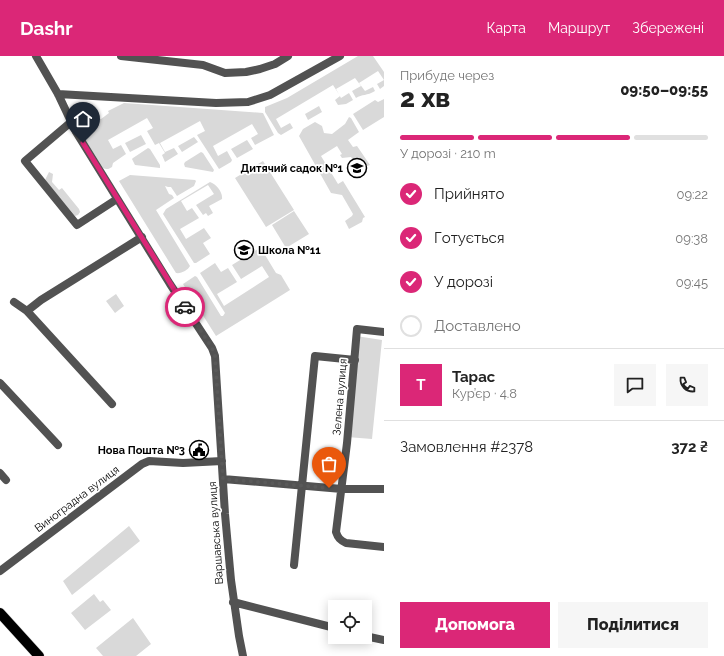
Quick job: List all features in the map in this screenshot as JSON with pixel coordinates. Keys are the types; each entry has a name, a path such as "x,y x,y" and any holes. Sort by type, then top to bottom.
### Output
{"main road":[{"path":"0,613 39,656"}],"street":[{"name":"Варшавська вулиця","path":"36,56 58,94 71,122 117,199 214,352 217,366 223,479 233,602 243,656"},
{"path":"121,56 203,65 225,73 246,72 260,69 275,64 288,56"},
{"path":"58,94 211,102 248,102 270,95 340,56"},
{"path":"71,122 25,161 77,225 117,199"},
{"path":"27,311 41,300 142,238"},
{"path":"14,302 27,311 112,404"},
{"name":"Зелена вулиця","path":"384,332 357,329 342,489 336,532 337,537 346,543 384,546"},
{"path":"294,565 315,356 354,360"},
{"path":"0,383 58,445"},
{"name":"Виноградна вулиця","path":"0,571 142,464 149,461 183,463 222,461"},
{"path":"0,473 6,480"},
{"path":"223,479 342,489 384,489"},
{"path":"233,602 328,626"},
{"path":"372,637 384,640"}],"shaded area":[{"path":"358,56 373,56 384,72 384,80 378,71 359,83 365,91 373,87 375,91 356,98 352,91 361,86 355,78 336,89 339,95 333,85 276,119 281,128 290,123 293,128 281,135 278,133 265,112 265,107 287,98"},
{"path":"384,80 384,86 380,89 377,84"},
{"path":"349,93 353,100 346,104 338,105 335,100 340,96 341,98"},
{"path":"384,99 384,117 363,130 353,114 375,100 378,102"},
{"path":"124,103 263,113 274,135 255,145 251,138 258,134 252,124 213,146 218,156 227,151 232,160 219,169 197,135 205,131 200,121 160,143 165,152 174,148 178,154 165,162 162,155 165,153 159,143 155,145 147,131 153,128 147,118 108,140 113,149 121,145 126,154 113,163 112,167 104,169 80,131 80,123 87,118 101,119 109,113 108,111"},
{"path":"319,106 322,112 308,120 305,114"},
{"path":"349,117 359,132 348,140 353,147 357,146 370,165 367,166 363,160 355,163 351,157 342,158 340,155 342,154 337,146 321,156 338,184 343,181 365,217 363,218 362,222 349,229 345,221 353,214 342,195 331,193 299,136 303,129 315,122 322,126 324,133 332,134 345,124"},
{"path":"141,135 146,144 130,152 125,143"},
{"path":"194,137 198,142 182,152 178,146"},
{"path":"247,140 253,149 237,158 231,149"},
{"path":"148,148 160,165 160,168 135,165 132,159"},
{"path":"201,152 214,170 213,172 185,167 185,162"},
{"path":"263,161 294,210 266,227 235,178"},
{"path":"49,172 53,174 52,182 59,190 62,188 79,209 80,212 78,215 75,216 45,180"},
{"path":"130,175 196,181 194,186 177,196 171,187 165,186 169,194 174,198 156,210 190,266 188,269 180,273 176,273 119,181"},
{"path":"210,182 219,189 222,196 222,199 209,206 213,213 208,216 206,213 203,215 196,205 214,194 208,185 181,201 187,211 192,208 199,218 180,229 186,239 204,228 211,238 203,243 210,254 194,263 163,214 166,209"},
{"path":"294,211 309,234 286,248 272,225"},
{"path":"258,249 262,250 276,273 281,275 290,290 216,336 183,284 195,276 197,277 221,316 223,316 225,313 200,273 215,263 221,272 228,268 237,282 217,294 224,306 269,277 262,266 241,279 232,265"},
{"path":"116,294 124,306 115,313 106,301"},
{"path":"356,336 382,340 372,439 347,437"},
{"path":"129,526 140,541 72,595 63,581"},
{"path":"94,594 100,602 103,600 111,610 85,630 71,613"},
{"path":"133,618 151,644 136,656 103,656 96,648"}],"way so far":[{"path":"185,307 212,348 215,356 217,366 223,479 329,488"}],"place":[{"name":"Дитячий садок №1","path":"357,168"},
{"name":"Школа №11","path":"244,250"},
{"name":"Нова Пошта №3","path":"199,450"}],"route":[{"path":"83,143 185,307"}]}
